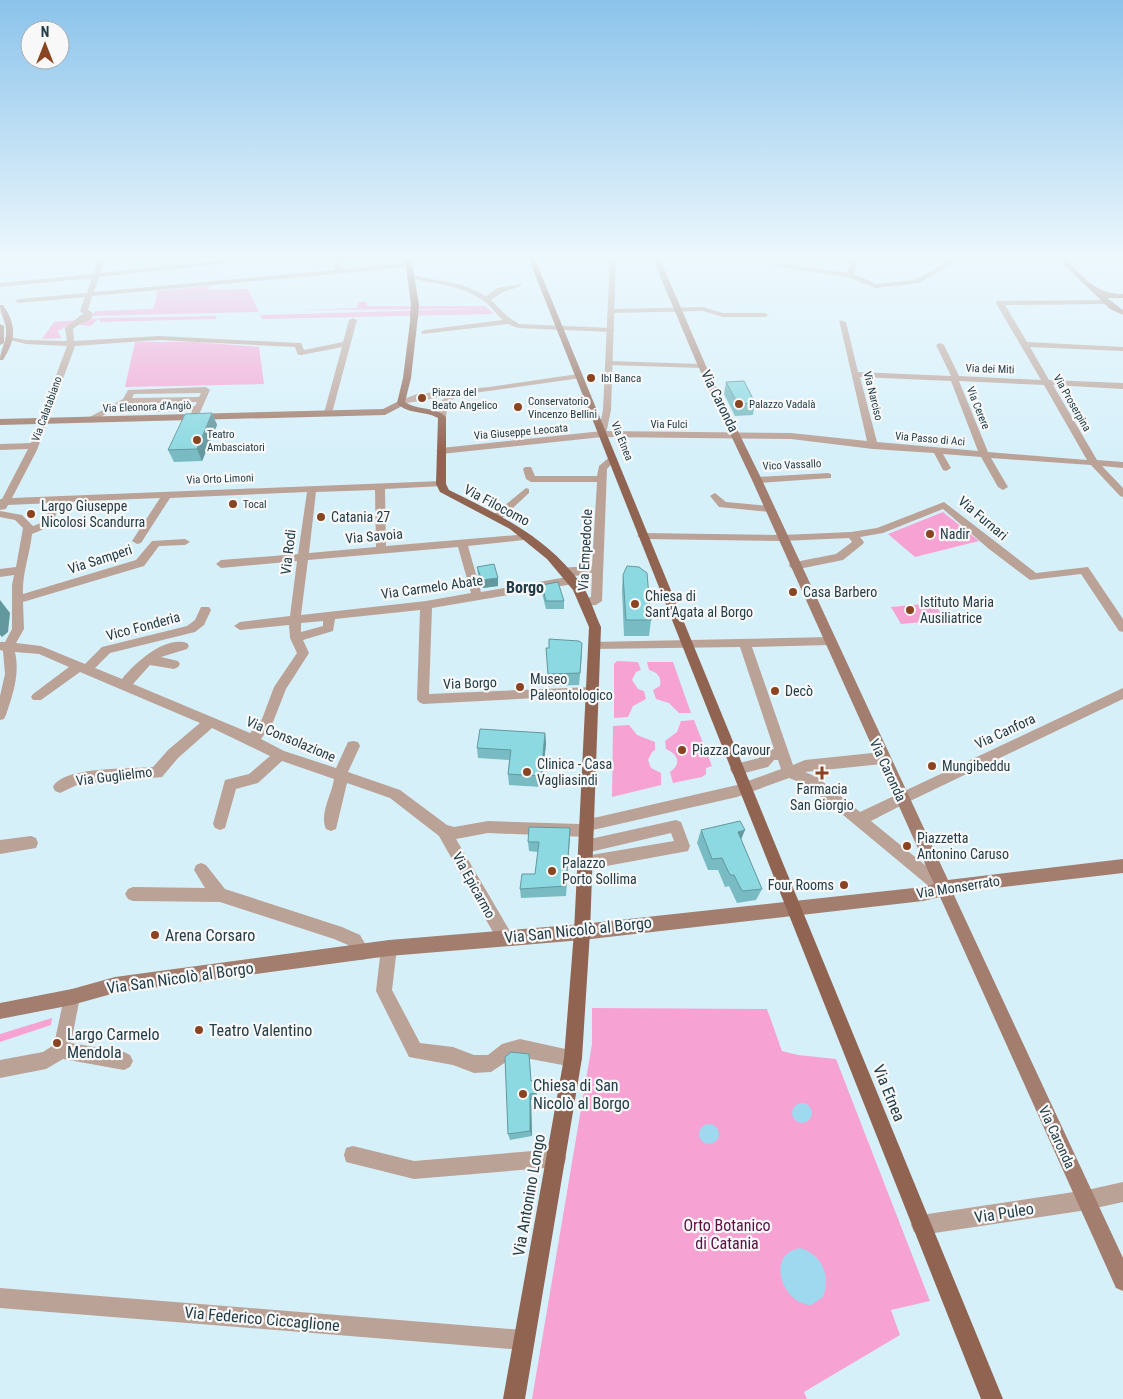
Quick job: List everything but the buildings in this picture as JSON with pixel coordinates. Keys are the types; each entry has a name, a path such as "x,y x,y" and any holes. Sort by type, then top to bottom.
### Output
{"main road":[{"path":"2,355 10,339 8,322"},
{"path":"413,322 402,402 414,411 437,413 442,416 441,484"},
{"name":"Via Etnea","path":"558,322 642,536 686,640 992,1399"},
{"name":"Via Caronda","path":"683,322 1123,1281"},
{"path":"0,326 0,343"},
{"name":"Via Eleonora d'Angiò","path":"0,422 90,419 196,412 385,412 402,402"},
{"name":"Via Filocomo","path":"441,484 445,492 456,499 497,517 529,538 569,576 584,602 595,628"},
{"name":"Via Antonino Longo","path":"514,1399 573,1058 586,846 586,692 595,645 595,628"},
{"name":"Via Monserrato","path":"794,907 923,894 957,885 1123,866"},
{"name":"Via San Nicolò al Borgo","path":"0,1011 72,998 115,985 389,948 582,932 794,907"}],"street":[{"name":"Via Calatabiano","path":"2,504 16,487 34,446 72,342 69,328 77,322"},
{"path":"328,413 353,322"},
{"path":"425,332 506,322"},
{"path":"509,322 518,326 611,330"},
{"path":"602,434 607,410 611,322"},
{"name":"Via Narciso","path":"842,322 873,446"},
{"name":"Via Proserpina","path":"1011,322 1094,462 1123,494"},
{"path":"2,355 20,346 43,343 160,338 298,345 301,353 347,344"},
{"path":"10,339 43,343"},
{"name":"Via Cerere","path":"940,344 956,374 954,378 984,454 1003,487"},
{"path":"1024,344 1123,348"},
{"path":"609,364 702,366"},
{"name":"Via dei Miti","path":"856,374 1123,386"},
{"path":"402,402 417,397 455,394 578,376"},
{"path":"442,416 444,402 455,394"},
{"path":"90,419 105,411 126,401 202,399 196,412 105,411"},
{"name":"Via Fulci","path":"602,434 736,435"},
{"name":"Via Giuseppe Leocata","path":"441,450 602,434"},
{"name":"Via Passo di Aci","path":"736,435 791,436 873,446 1123,465"},
{"path":"0,447 34,446"},
{"path":"937,451 946,468"},
{"path":"528,469 531,478 602,484 602,468 612,458"},
{"name":"Vico Vassallo","path":"757,480 828,476"},
{"name":"Via Orto Limoni","path":"2,504 60,499 168,494 441,484"},
{"name":"Via Empedocle","path":"584,602 596,601 602,484"},
{"path":"380,485 381,551"},
{"name":"Via Rodi","path":"252,740 267,722 280,687 303,653 296,638 295,620 312,488"},
{"path":"497,517 526,491"},
{"path":"138,541 168,494"},
{"path":"714,496 723,505 770,509"},
{"path":"28,532 45,525 60,499"},
{"name":"Via Furnari","path":"642,536 782,538 851,534 879,531 944,505 993,547 1034,577 1084,570 1123,628"},
{"path":"0,514 22,520 28,527 20,570 17,600 18,628 4,646 13,666 11,680 0,715"},
{"path":"794,566 840,558 859,542 851,534"},
{"name":"Via Savoia","path":"221,564 529,538"},
{"name":"Via Samperi","path":"17,600 136,569 156,543 185,542"},
{"path":"462,544 477,596"},
{"name":"Via Carmelo Abate","path":"240,626 426,605 477,596 597,568"},
{"path":"0,573 20,570"},
{"name":"Via Borgo","path":"426,605 422,699 586,692"},
{"name":"Vico Fonderia","path":"37,697 106,650 191,629 200,622 205,610"},
{"path":"296,638 329,628 329,616"},
{"path":"595,645 686,640 748,644 830,642"},
{"path":"748,644 788,771 812,781 942,888"},
{"name":"Via Consolazione","path":"4,646 41,650 252,740 280,754 395,794 444,831"},
{"path":"124,686 147,660 162,650 183,646"},
{"path":"147,660 174,664"},
{"name":"Via Canfora","path":"859,820 1123,692"},
{"name":"Via Guglielmo","path":"60,787 78,778 157,773 173,754 209,722"},
{"path":"331,825 340,776 353,746"},
{"path":"220,824 230,784 253,779 280,754"},
{"path":"737,769 763,763 771,755 782,754"},
{"path":"444,831 454,833 488,827 570,831 669,808 747,795 788,771 805,766 882,758"},
{"path":"584,870 609,859 683,846 669,808"},
{"path":"627,817 634,836"},
{"path":"586,846 676,826"},
{"name":"Via Epicarmo","path":"444,831 505,938"},
{"path":"607,842 609,859"},
{"path":"0,847 31,843"},
{"path":"201,870 220,895"},
{"path":"133,894 220,895 336,932 354,940 362,952"},
{"path":"389,948 384,992 415,1051 453,1056 474,1064 491,1063 508,1050 520,1048 573,1058"},
{"path":"61,1050 72,998"},
{"path":"0,1070 46,1060 61,1050 124,1060"},
{"path":"353,1155 414,1170 557,1158"},
{"name":"Via Puleo","path":"921,1225 1086,1200 1123,1192"},
{"name":"Via Federico Ciccaglione","path":"0,1298 524,1340"}],"green space":[{"path":"54,322 95,322 91,326 72,324 58,331 61,338 42,339"},
{"path":"135,342 196,342 259,347 264,384 125,387"},
{"name":"Nadir","path":"943,512 979,541 915,557 888,534"},
{"path":"934,603 945,620 901,624 891,607"},
{"path":"617,661 638,662 641,670 636,672 632,680 638,689 644,691 646,699 633,706 628,717 614,718 614,664"},
{"path":"647,662 673,662 691,713 679,713 669,703 656,699 653,690 660,686 660,678 649,670"},
{"path":"694,720 712,766 706,768 706,774 702,777 673,783 670,772 676,766 677,759 676,756 666,749 665,741 677,732 681,721"},
{"path":"629,725 637,735 655,742 655,750 648,760 651,768 661,773 661,785 612,797 613,726"},
{"name":"Orto Botanico di Catania","path":"592,1008 767,1009 782,1051 798,1055 836,1059 930,1301 891,1310 900,1335 804,1392 807,1399 532,1399 592,1044"},
{"path":"52,1018 51,1025 0,1042 0,1034"}],"water":[{"path":"798,1103 806,1103 812,1109 812,1117 806,1123 798,1123 792,1117 792,1109"},
{"path":"705,1124 713,1124 719,1130 719,1138 713,1144 705,1144 699,1138 699,1130"},
{"path":"800,1248 814,1255 823,1267 825,1274 826,1281 823,1297 811,1305 801,1303 792,1297 786,1288 780,1268 783,1259 789,1252"}],"place":[{"name":"Ibl Banca","path":"591,378"},
{"name":"Piazza del Beato Angelico","path":"422,398"},
{"name":"Palazzo Vadalà","path":"739,404"},
{"name":"Conservatorio Vincenzo Bellini","path":"518,407"},
{"name":"Teatro Ambasciatori","path":"197,440"},
{"name":"Tocal","path":"233,504"},
{"name":"Largo Giuseppe Nicolosi Scandurra","path":"31,514"},
{"name":"Catania 27","path":"321,517"},
{"name":"Nadir","path":"930,534"},
{"name":"Casa Barbero","path":"793,592"},
{"name":"Chiesa di Sant'Agata al Borgo","path":"635,604"},
{"name":"Istituto Maria Ausiliatrice","path":"910,610"},
{"name":"Museo Paleontologico","path":"520,687"},
{"name":"Decò","path":"775,691"},
{"name":"Piazza Cavour","path":"682,750"},
{"name":"Mungibeddu","path":"932,766"},
{"name":"Clinica - Casa Vagliasindi","path":"527,772"},
{"name":"Farmacia San Giorgio","path":"822,773"},
{"name":"Piazzetta Antonino Caruso","path":"907,846"},
{"name":"Palazzo Porto Sollima","path":"552,871"},
{"name":"Four Rooms","path":"844,885"},
{"name":"Arena Corsaro","path":"155,935"},
{"name":"Teatro Valentino","path":"199,1030"},
{"name":"Largo Carmelo Mendola","path":"57,1043"},
{"name":"Chiesa di San Nicolò al Borgo","path":"523,1094"}],"district":[{"name":"Borgo","path":"525,587"}]}
